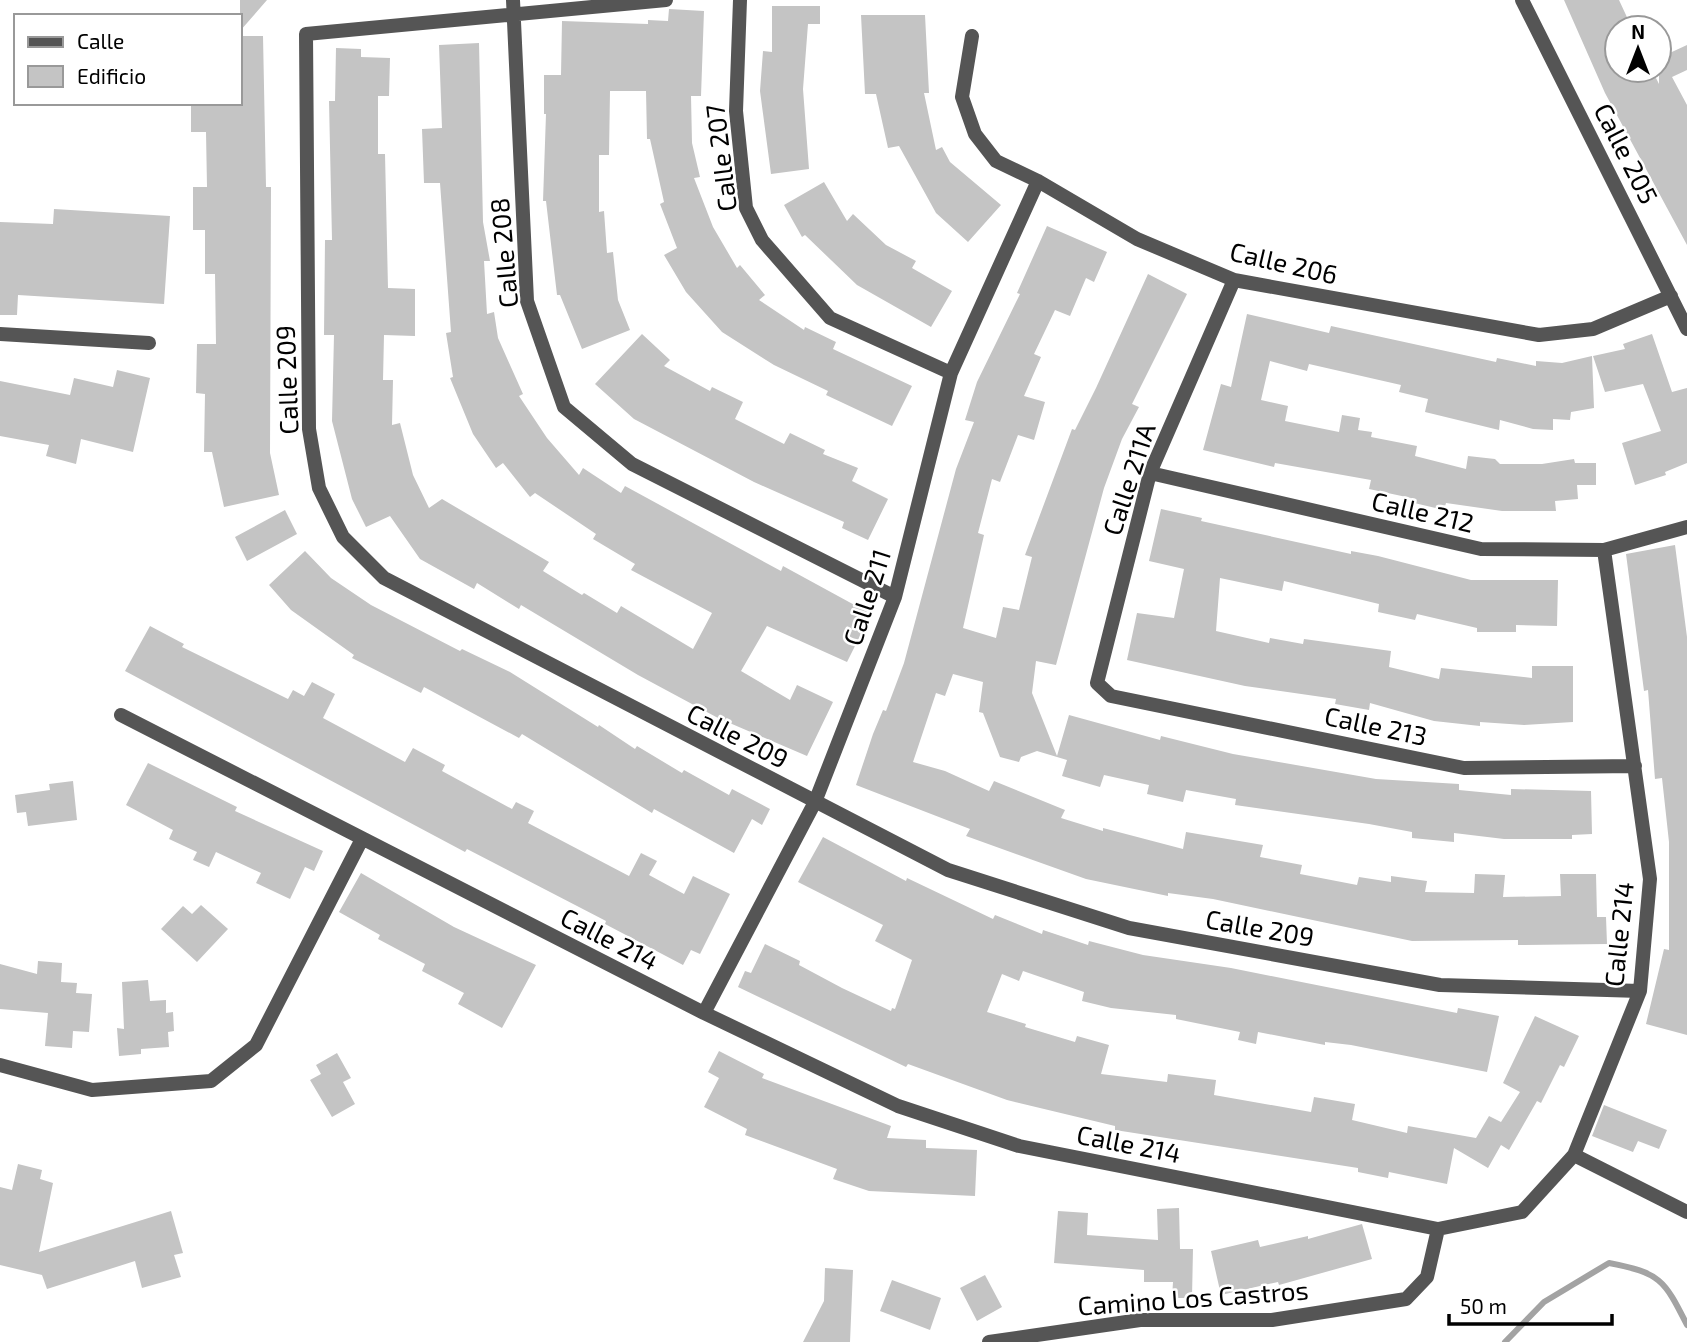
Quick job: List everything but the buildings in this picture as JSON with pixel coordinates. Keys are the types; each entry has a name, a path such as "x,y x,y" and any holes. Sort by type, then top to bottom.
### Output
{"street":[{"path":"513,7 666,0"},
{"name":"Calle 207","path":"740,0 737,124 746,208 762,240 830,318 951,373"},
{"name":"Calle 205","path":"1522,0 1687,329"},
{"name":"Calle 209","path":"513,7 306,34 309,429 319,488 343,537 384,578 948,870 1129,928 1440,985 1640,991"},
{"name":"Calle 208","path":"513,7 527,301 564,407 632,464 895,597"},
{"name":"Calle 206","path":"972,36 962,97 975,134 996,161 1038,181 1137,239 1234,280 1539,335 1593,329 1671,296"},
{"name":"Calle 211","path":"704,1013 815,802 895,597 951,373 1038,181"},
{"name":"Calle 211A","path":"1111,696 1097,683 1150,473 1234,280"},
{"path":"0,334 149,343"},
{"name":"Calle 212","path":"1150,473 1481,549 1604,550 1687,527"},
{"name":"Calle 214","path":"121,715 704,1013 898,1107 1018,1146 1438,1229 1522,1212 1574,1155 1640,991 1650,879 1604,550"},
{"name":"Calle 213","path":"1111,696 1464,768 1635,765"},
{"path":"0,1065 92,1090 211,1081 256,1045 362,839"},
{"path":"1574,1155 1687,1212"},
{"name":"Camino Los Castros","path":"989,1342 1140,1321 1272,1320 1406,1299 1427,1277 1438,1229"}],"waterway":[{"path":"1505,1342 1544,1302 1609,1263 1639,1270 1658,1280 1672,1297 1687,1325"}]}
